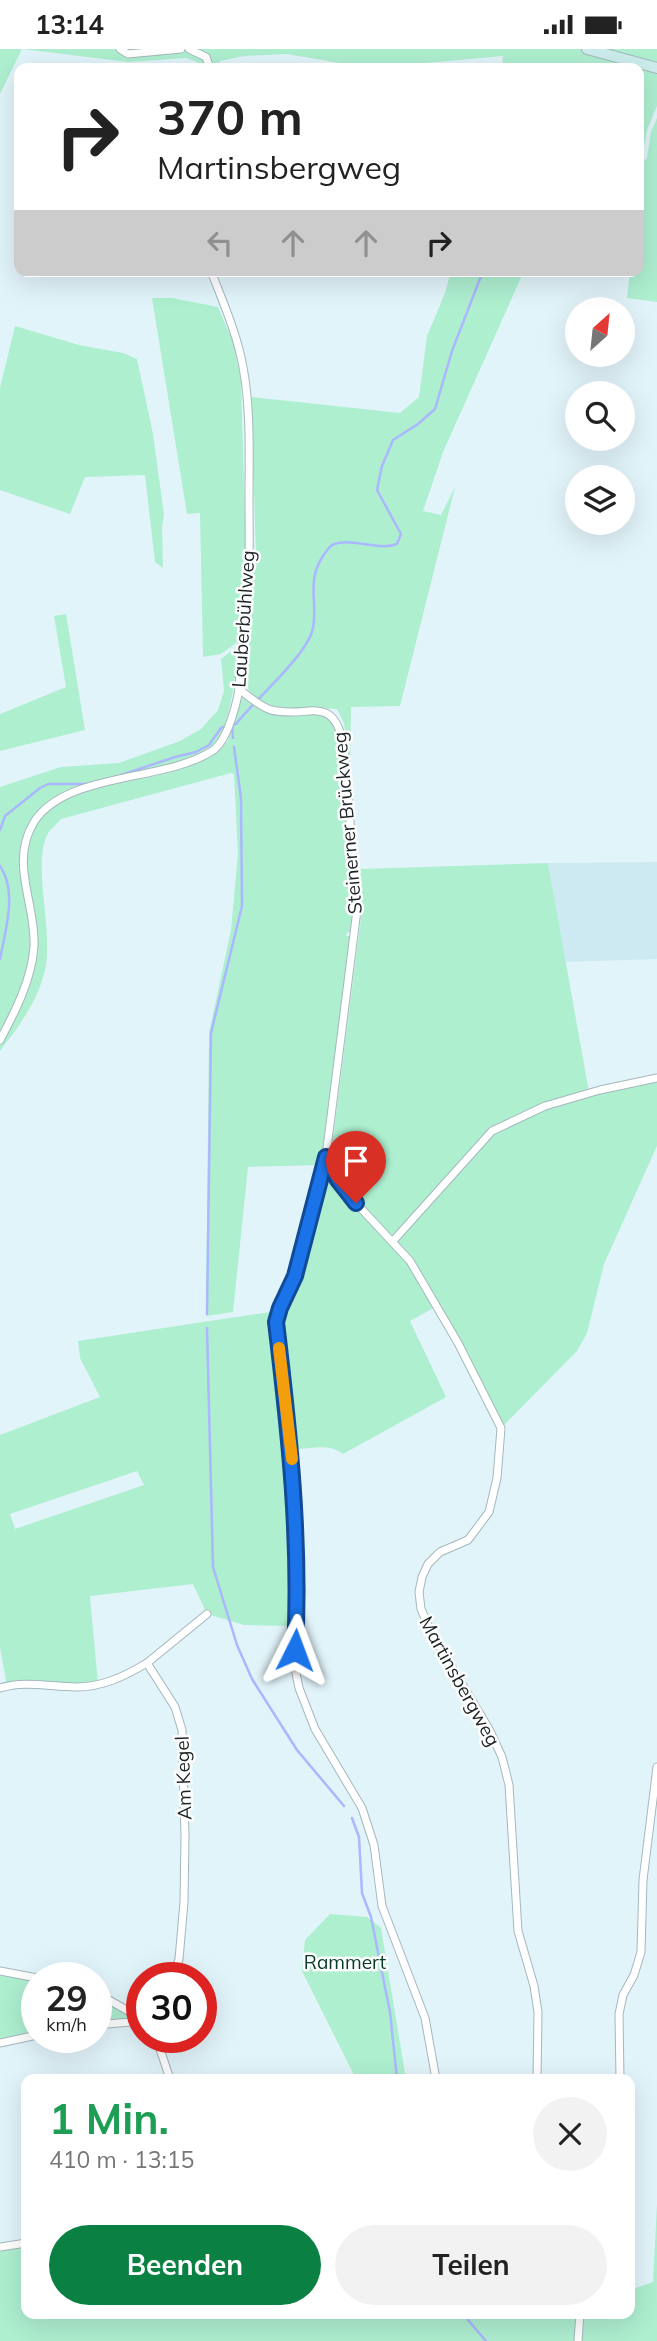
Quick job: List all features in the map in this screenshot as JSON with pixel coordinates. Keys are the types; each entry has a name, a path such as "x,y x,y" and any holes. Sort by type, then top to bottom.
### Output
{"main road":[{"path":"587,49 639,63"}],"street":[{"path":"120,49 128,54 181,49"},
{"path":"189,49 206,58 208,63"},
{"name":"Lauberbühlweg","path":"0,1040 26,983 34,947 22,859 25,838 44,808 73,792 195,759 216,749 225,737 239,689 248,589 249,436 243,368 213,277"},
{"name":"Steinerner Brückweg","path":"239,689 272,710 326,713 339,725 344,745 357,910 326,1157 295,1276 276,1322 289,1424 294,1497 297,1595 295,1668 299,1688 315,1729 362,1808 374,1845 382,1906 425,2018 435,2074"},
{"path":"393,1241 492,1131 545,1106 600,1090 657,1078"},
{"name":"Martinsbergweg","path":"326,1157 338,1180 356,1203 410,1261 438,1306 501,1428 497,1478 489,1512 468,1540 440,1552 428,1564 419,1592 421,1609 431,1632 489,1730 502,1757 509,1785 518,1931 534,1986 538,2012 537,2074"},
{"path":"0,1688 19,1683 78,1687 119,1679 147,1663 207,1614"},
{"name":"Am Kegel","path":"147,1663 175,1706 182,1730 184,1902 178,1962"},
{"path":"620,2074 619,2014 623,1995 634,1975 641,1952 643,1880 657,1767"},
{"path":"0,1972 21,1975"},
{"path":"0,2043 21,2038"},
{"path":"161,2053 168,2074"},
{"path":"0,2247 21,2244"},
{"path":"578,2341 580,2319"}],"shaded area":[{"path":"657,862 657,959 565,962 548,863"}],"green space":[{"path":"0,49 22,49 14,63 0,94"},
{"path":"22,49 657,49 657,106 647,130 644,147 644,63 502,63 503,56 426,63 340,63 287,54 244,56 219,63 198,63 186,58 128,62"},
{"path":"657,118 657,302 627,297 629,277 644,277 644,161 647,158 651,132"},
{"path":"449,277 521,277 443,452 423,511 441,515 455,487 400,706 351,707 350,773 344,723 337,709 267,704 256,698 248,689 243,674 256,556 251,397 400,413 419,397 427,336"},
{"path":"152,298 172,298 218,307 233,342 241,381 247,589 242,633 235,644 221,654 203,657 200,513 187,514"},
{"path":"15,326 79,345 123,353 137,359 153,434 164,515 163,568 155,562 145,475 85,477 70,514 0,490 0,388"},
{"path":"66,614 85,730 0,751 0,714 66,687 54,616"},
{"path":"239,645 229,708 217,744 227,743 242,698 245,697 258,706 320,714 334,722 342,746 355,910 352,932 346,936 351,936 321,1165 248,1167 233,1312 206,1316 209,1033 231,930 238,853 234,774 61,819 50,831 43,848 42,863 47,933 46,965 34,1000 0,1051 0,787 61,767 119,763 180,741 201,729 218,710 224,691 221,659"},
{"path":"548,863 589,1092 657,1078 657,1146 604,1264 587,1333 577,1351 501,1428 437,1306 410,1321 446,1397 343,1454 325,1447 292,1449 296,1626 244,1625 207,1614 193,1584 90,1596 98,1684 7,1686 0,1647 0,1435 100,1397 80,1358 78,1341 270,1312 276,1321 288,1291 319,1177 330,1162 362,910 360,869","holes":["137,1471 144,1485 15,1529 10,1514"]},
{"name":"Rammert","path":"330,1914 367,1917 381,1928 405,2074 354,2074 302,1971 305,1940"},
{"path":"0,1971 21,1975 21,2038 0,2043"},
{"path":"112,2004 126,2011 126,2021 112,2023"},
{"path":"657,2204 657,2341 0,2341 0,2247 21,2244 21,2319 635,2319 635,2288 653,2282"}],"waterway":[{"path":"232,725 236,724 279,677 309,639 314,618 315,574 329,548 334,544 350,542 382,546 397,544 401,534 377,490 382,466 393,440 435,409 452,351 481,277"},
{"path":"232,725 233,738"},
{"path":"121,775 196,752 209,745 225,726"},
{"path":"207,1314 211,1033 242,906 241,798 234,747"},
{"path":"0,830 5,816 40,788 48,784 87,784"},
{"path":"0,866 5,876 9,899 0,959"},
{"path":"207,1328 213,1567 237,1645 252,1679 297,1750 344,1806"},
{"path":"352,1818 359,1837 362,1893 371,1917 390,2012 396,2074"},
{"path":"467,2319 486,2341"}],"slow traffic":[{"path":"279,1348 292,1459"}],"route":[{"path":"295,1650 297,1595 294,1497 289,1424 276,1322 295,1276 326,1157 338,1180 356,1203"}]}
